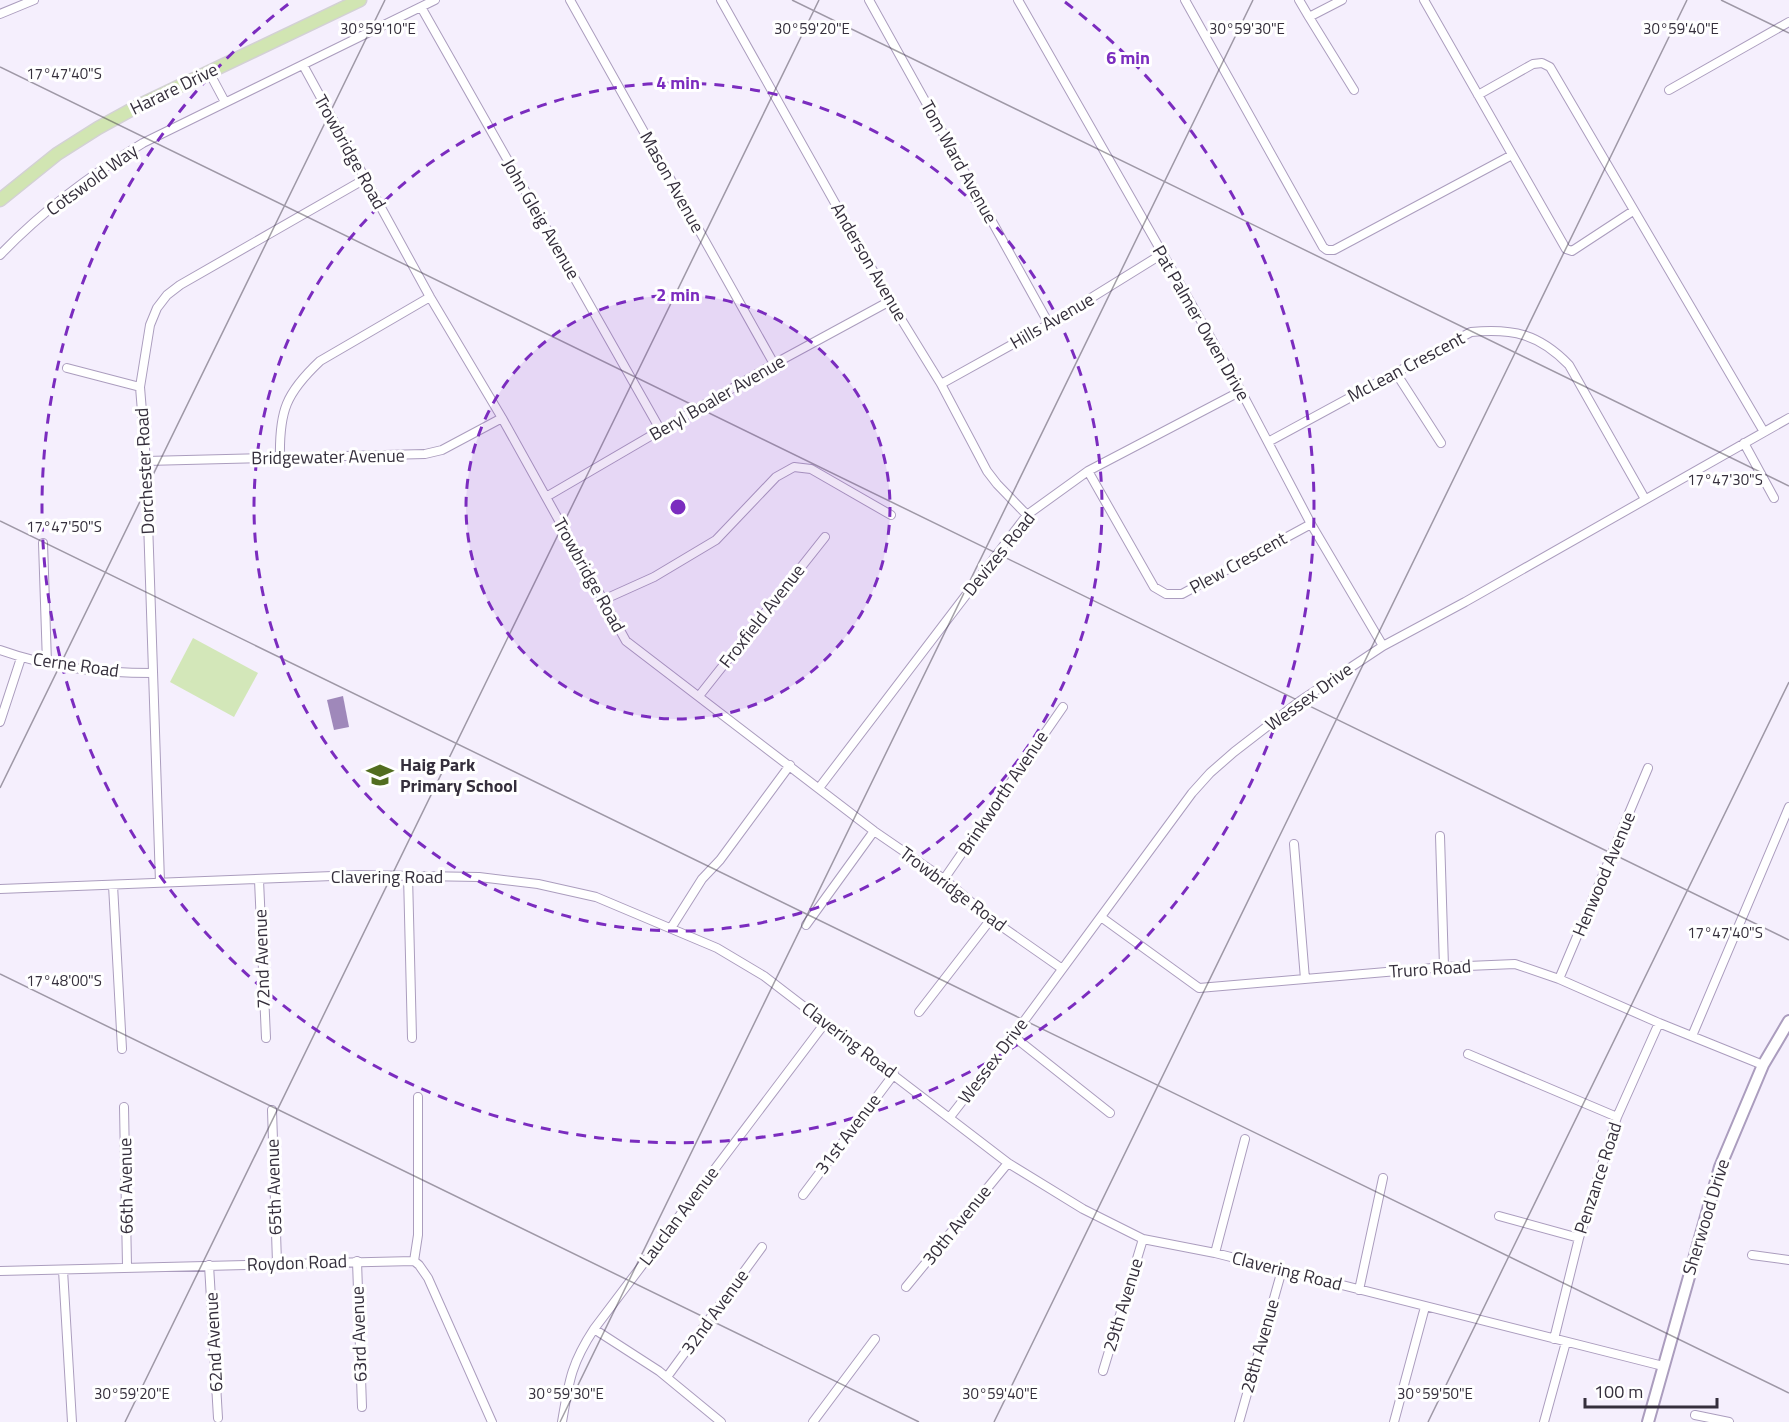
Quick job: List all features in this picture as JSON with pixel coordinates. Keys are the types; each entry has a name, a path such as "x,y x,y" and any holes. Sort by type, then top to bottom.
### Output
{"main road":[{"name":"Harare Drive","path":"0,200 57,154 98,128 360,0"}],"street":[{"path":"0,14 34,0"},
{"name":"Cotswold Way","path":"0,255 26,228 106,166 143,143 435,0"},
{"name":"Mason Avenue","path":"570,0 774,364"},
{"name":"Anderson Avenue","path":"722,0 890,301 941,384 987,471 1027,515"},
{"name":"Tom Ward Avenue","path":"869,0 1049,324"},
{"name":"Pat Palmer Owen Drive","path":"1018,0 1241,391 1311,524 1383,646"},
{"path":"1185,0 1317,237 1327,250 1334,250 1512,154"},
{"path":"1299,0 1354,90"},
{"path":"1308,17 1342,0"},
{"path":"1424,0 1566,249 1572,251 1633,211"},
{"name":"John Gleig Avenue","path":"421,7 662,431"},
{"path":"1669,90 1789,22"},
{"path":"1478,95 1533,64 1542,63 1550,67 1764,432"},
{"name":"Trowbridge Road","path":"303,65 430,297 502,418 626,641 874,831 944,879 991,919 1061,968"},
{"path":"209,72 225,102"},
{"name":"Dorchester Road","path":"160,882 146,461 140,387 150,325 157,308 167,295 180,285 365,179"},
{"name":"Hills Avenue","path":"941,384 1049,324 1162,254"},
{"path":"280,458 279,431 282,413 305,375 320,360 430,297"},
{"name":"Beryl Boaler Avenue","path":"546,497 774,364 890,301"},
{"name":"McLean Crescent","path":"1268,442 1471,332 1513,331 1544,344 1569,365 1645,499"},
{"path":"67,368 140,387"},
{"path":"1396,373 1441,443"},
{"name":"Devizes Road","path":"819,788 1027,515 1088,471 1241,391"},
{"name":"Bridgewater Avenue","path":"146,461 434,453 502,418"},
{"name":"Wessex Drive","path":"950,1117 1192,793 1210,773 1300,701 1383,646 1789,418"},
{"path":"1744,443 1773,498"},
{"path":"603,600 654,577 716,540 776,477 794,467 811,469 891,515"},
{"name":"Plew Crescent","path":"1088,471 1154,588 1166,594 1182,594 1311,524"},
{"name":"Froxfield Avenue","path":"699,696 825,537"},
{"path":"43,543 46,663"},
{"name":"Cerne Road","path":"0,650 21,658 99,672 153,673"},
{"path":"0,722 21,658"},
{"name":"Brinkworth Avenue","path":"944,879 1063,707"},
{"path":"671,928 702,879 720,860 790,765"},
{"name":"Henwood Avenue","path":"1559,979 1648,768"},
{"path":"1692,1036 1789,807"},
{"path":"806,925 874,831"},
{"path":"1440,836 1444,967"},
{"path":"1294,844 1305,979"},
{"path":"408,875 412,1038"},
{"name":"Clavering Road","path":"0,889 408,875 479,877 538,884 596,897 717,948 764,976 1008,1163 1083,1209 1143,1239 1215,1253 1663,1366"},
{"name":"72nd Avenue","path":"259,880 266,1038"},
{"path":"113,885 122,1048"},
{"name":"Truro Road","path":"1101,917 1199,988 1444,967 1515,964 1559,979 1762,1065"},
{"path":"919,1012 991,919"},
{"name":"Sherwood Drive","path":"1648,1422 1720,1167 1762,1065 1789,1021"},
{"name":"Lauclan Avenue","path":"561,1422 572,1368 594,1329 825,1023"},
{"name":"Penzance Road","path":"1554,1339 1579,1238 1617,1117 1659,1023"},
{"path":"1012,1036 1110,1113"},
{"path":"1468,1054 1617,1117"},
{"name":"31st Avenue","path":"803,1195 894,1074"},
{"path":"417,1096 418,1235 414,1261 428,1278 492,1422"},
{"name":"66th Avenue","path":"124,1107 128,1266"},
{"name":"65th Avenue","path":"272,1110 277,1263"},
{"path":"1215,1253 1245,1139"},
{"name":"30th Avenue","path":"906,1287 1008,1163"},
{"path":"1359,1290 1383,1178"},
{"path":"1499,1216 1579,1238"},
{"name":"29th Avenue","path":"1103,1371 1143,1239"},
{"name":"32nd Avenue","path":"667,1377 762,1247"},
{"path":"1752,1255 1789,1260"},
{"name":"63rd Avenue","path":"357,1261 362,1407"},
{"name":"Roydon Road","path":"0,1271 128,1266 414,1261"},
{"name":"62nd Avenue","path":"209,1265 218,1418"},
{"path":"63,1270 72,1422"},
{"name":"28th Avenue","path":"1239,1422 1282,1270"},
{"path":"1394,1422 1425,1307"},
{"path":"594,1329 667,1377 719,1421"},
{"path":"813,1422 875,1339"},
{"path":"1544,1422 1566,1342"},
{"path":"1695,1415 1729,1422"}],"green space":[{"path":"193,638 258,673 234,717 170,682"}],"shaded area":[{"path":"343,696 349,727 334,730 327,700"}],"place":[{"name":"Haig Park Primary School","path":"380,775"}]}
